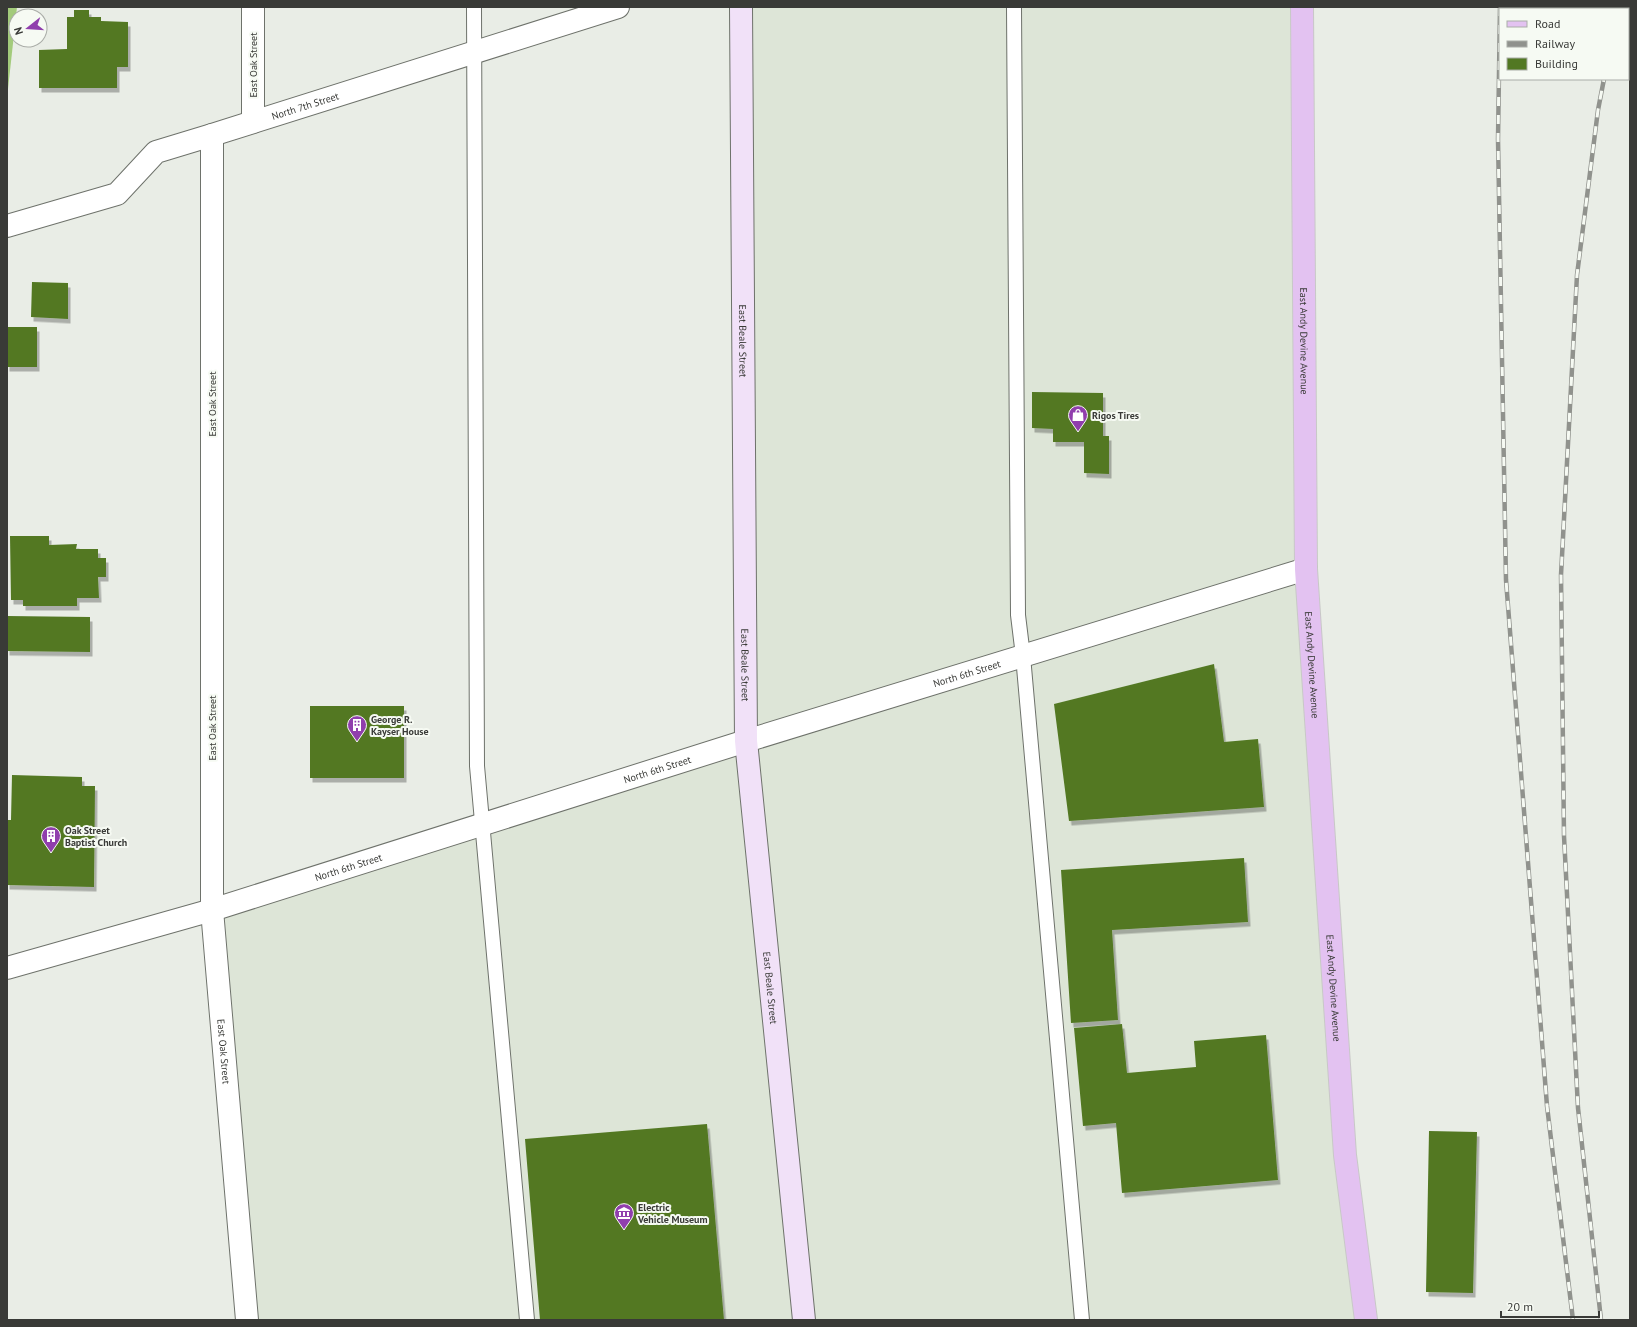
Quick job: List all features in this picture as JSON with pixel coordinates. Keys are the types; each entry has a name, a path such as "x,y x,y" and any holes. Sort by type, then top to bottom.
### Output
{"main road":[{"name":"East Beale Street","path":"741,7 746,741 804,1320"},
{"name":"East Andy Devine Avenue","path":"1302,7 1306,568 1345,1155 1366,1320"}],"street":[{"name":"East Oak Street","path":"253,7 253,122"},
{"name":"North 7th Street","path":"7,226 117,194 156,152 212,136 618,7"},
{"name":"East Oak Street","path":"212,136 212,910 247,1320"},
{"name":"North 6th Street","path":"7,968 212,910 746,741 1306,568"}],"lane":[{"path":"474,7 477,766 527,1320"},
{"path":"1014,7 1018,615 1023,656 1082,1320"}],"shaded area":[{"path":"748,7 1302,7 1306,569 1366,1320 247,1320 212,910 746,741"}],"green space":[{"path":"7,7 17,7 8,8 8,48 12,48 7,98"}],"building":[{"path":"74,10 89,10 89,17 101,17 101,21 128,22 128,67 117,67 117,88 39,88 39,50 67,49 67,17 74,17"},
{"path":"32,282 68,283 68,319 31,317"},
{"path":"7,327 37,327 37,367 7,367"},
{"name":"Rigos Tires","path":"1032,392 1103,393 1103,436 1109,436 1109,474 1084,473 1084,442 1053,442 1053,429 1032,428"},
{"path":"10,536 49,536 49,545 77,544 76,549 98,549 98,558 106,558 106,577 98,577 99,598 77,598 77,606 23,606 23,600 11,600"},
{"path":"7,616 90,617 90,652 7,651"},
{"path":"1214,664 1224,742 1258,739 1264,807 1069,821 1054,704"},
{"name":"George R. Kayser House","path":"310,706 404,706 404,778 310,778"},
{"name":"Oak Street Baptist Church","path":"12,775 82,777 82,786 95,786 94,887 7,885 7,820 11,820"},
{"path":"1244,858 1248,922 1112,930 1118,1020 1071,1023 1061,870"},
{"path":"1122,1024 1127,1073 1196,1067 1194,1041 1266,1035 1278,1180 1122,1193 1116,1123 1083,1126 1074,1028"},
{"name":"Electric Vehicle Museum","path":"707,1124 724,1320 540,1320 525,1139"},
{"path":"1429,1131 1477,1132 1473,1293 1426,1292"}],"railway":[{"path":"1499,73 1498,139 1506,580 1547,1106 1573,1320"},
{"path":"1601,1320 1578,1108 1564,836 1561,575 1577,275 1598,110 1604,80"}],"place":[{"name":"Rigos Tires","path":"1078,432"},
{"name":"George R. Kayser House","path":"357,742"},
{"name":"Oak Street Baptist Church","path":"51,853"},
{"name":"Electric Vehicle Museum","path":"624,1230"}]}
